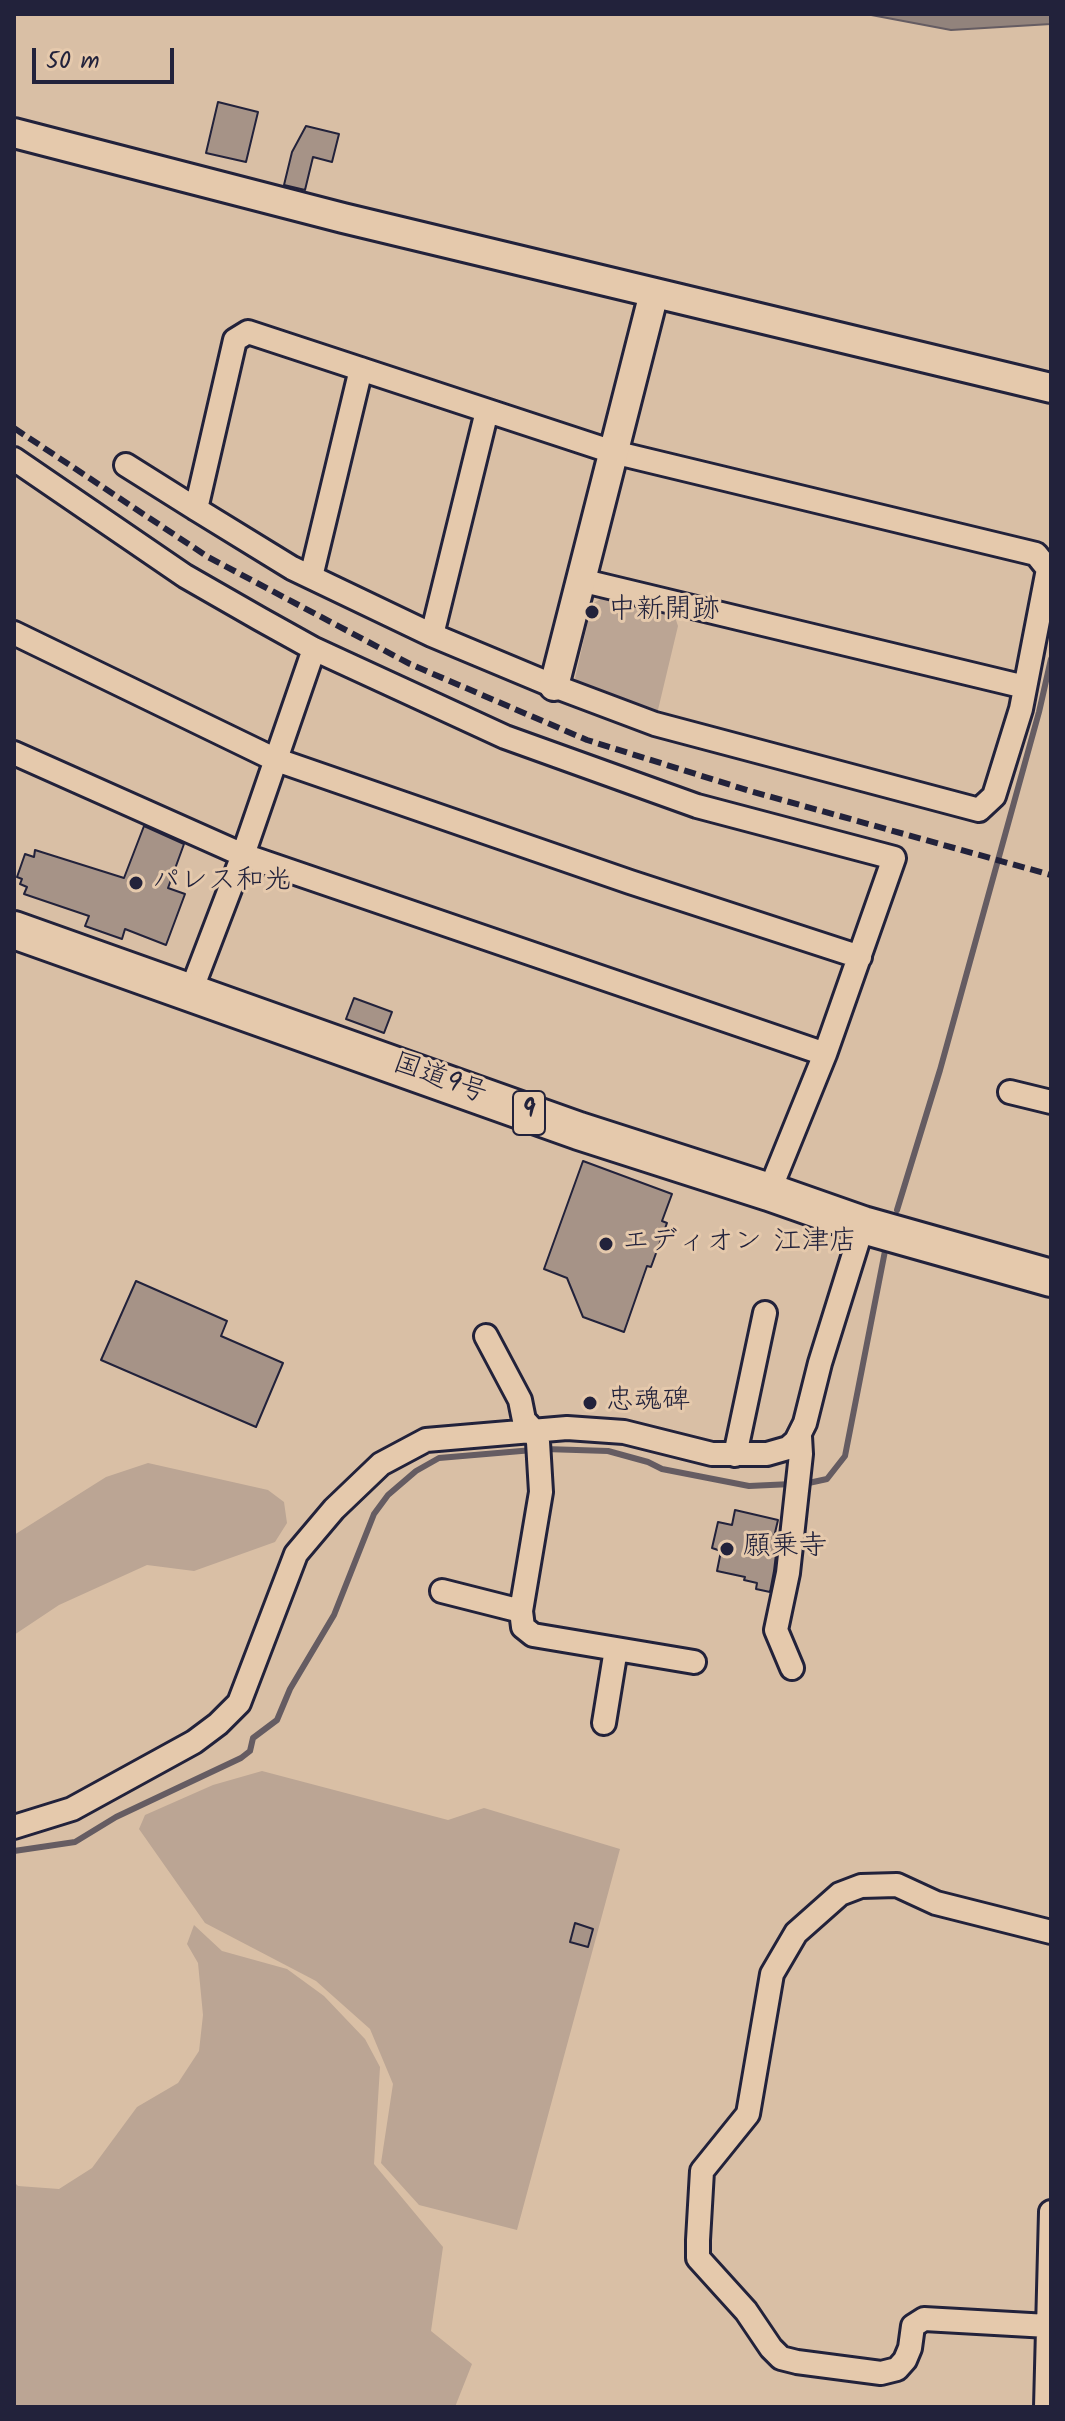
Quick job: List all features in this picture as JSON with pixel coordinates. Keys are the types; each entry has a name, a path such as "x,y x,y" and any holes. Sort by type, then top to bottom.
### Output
{"highway":[{"name":"国道9号","path":"14,930 579,1131 863,1225 1051,1278"}],"street":[{"path":"14,133 343,218 1051,388"},
{"path":"554,686 654,293"},
{"path":"126,465 196,509 311,577 432,635 554,686 655,724 979,810 994,796 1021,709 1048,569 1036,554 613,452 248,332 235,340 196,509"},
{"path":"311,577 361,369"},
{"path":"432,635 487,411"},
{"path":"14,459 185,576 314,649 505,737 697,806 894,858 825,1054 769,1192"},
{"path":"580,580 1025,687"},
{"path":"14,633 274,759 630,882 860,957"},
{"path":"191,991 243,855 314,649"},
{"path":"14,753 243,855 825,1054"},
{"path":"1010,1092 1051,1102"},
{"path":"792,1668 776,1630 788,1573 800,1436 863,1225"},
{"path":"735,1455 765,1313"},
{"path":"486,1336 520,1400 524,1420 538,1442 541,1492 521,1611 523,1627 533,1635 694,1662"},
{"path":"14,1827 72,1809 194,1742 239,1703 296,1554 334,1509 381,1464 426,1440 538,1442 567,1428 624,1432 698,1452 735,1455 783,1451 800,1436"},
{"path":"442,1591 521,1611"},
{"path":"604,1723 616,1649"},
{"path":"1048,2326 924,2319 913,2326 905,2360 897,2369 881,2373 797,2362 781,2358 771,2348 746,2311 698,2258 698,2240 702,2171 748,2114 772,1974 796,1933 840,1894 861,1886 897,1885 936,1903 1051,1932"},
{"path":"1046,2407 1051,2212"}],"shaded area":[{"path":"866,14 1051,14 1051,24 951,30"},
{"path":"602,598 674,614 678,626 657,714 583,689 575,678 592,604"},
{"path":"148,1463 268,1490 284,1502 287,1523 275,1542 194,1571 147,1565 59,1605 14,1635 14,1535 106,1477"},
{"path":"262,1771 448,1820 484,1808 620,1849 517,2230 419,2205 381,2163 393,2084 370,2029 316,1981 205,1923 139,1829 145,1815 213,1785"},
{"path":"194,1925 222,1951 287,1969 324,1996 365,2039 380,2067 374,2164 443,2247 431,2331 472,2364 455,2407 14,2407 14,2182 18,2186 59,2189 92,2168 137,2107 178,2083 199,2051 203,2015 198,1963 187,1944"}],"building":[{"path":"218,102 258,112 246,162 206,153"},
{"path":"306,126 339,134 332,162 313,157 305,190 284,185 292,152"},
{"name":"パレス和光","path":"144,826 184,844 168,888 185,894 166,945 125,929 122,939 85,926 89,916 24,894 27,887 20,884 22,879 17,877 25,854 34,857 35,850 124,878"},
{"path":"354,998 392,1012 384,1033 346,1019"},
{"name":"エディオン 江津店","path":"583,1161 672,1194 662,1221 667,1223 651,1267 647,1266 624,1332 583,1317 567,1278 544,1269"},
{"path":"136,1281 227,1321 221,1336 283,1363 256,1427 101,1360"},
{"name":"願乗寺","path":"735,1510 778,1520 770,1592 756,1589 757,1583 744,1580 745,1577 717,1571 721,1551 712,1548 718,1522 732,1525"},
{"path":"575,1923 593,1929 588,1947 570,1942"}],"waterway":[{"path":"897,1210 940,1070 1051,659"},
{"path":"804,1484 827,1479 845,1456 885,1251"},
{"path":"545,1449 608,1451 662,1469 749,1486 792,1484"},
{"path":"14,1851 75,1842 116,1817 241,1758 250,1751 253,1738 277,1720 290,1689 334,1615 374,1514 388,1495 416,1471 439,1458 533,1450"}],"railway":[{"path":"14,428 208,557 410,664 587,740 750,791 1051,875"}],"place":[{"name":"中新開跡","path":"592,612"},
{"name":"パレス和光","path":"136,883"},
{"name":"エディオン 江津店","path":"606,1244"},
{"name":"忠魂碑","path":"590,1403"},
{"name":"願乗寺","path":"727,1549"}]}
